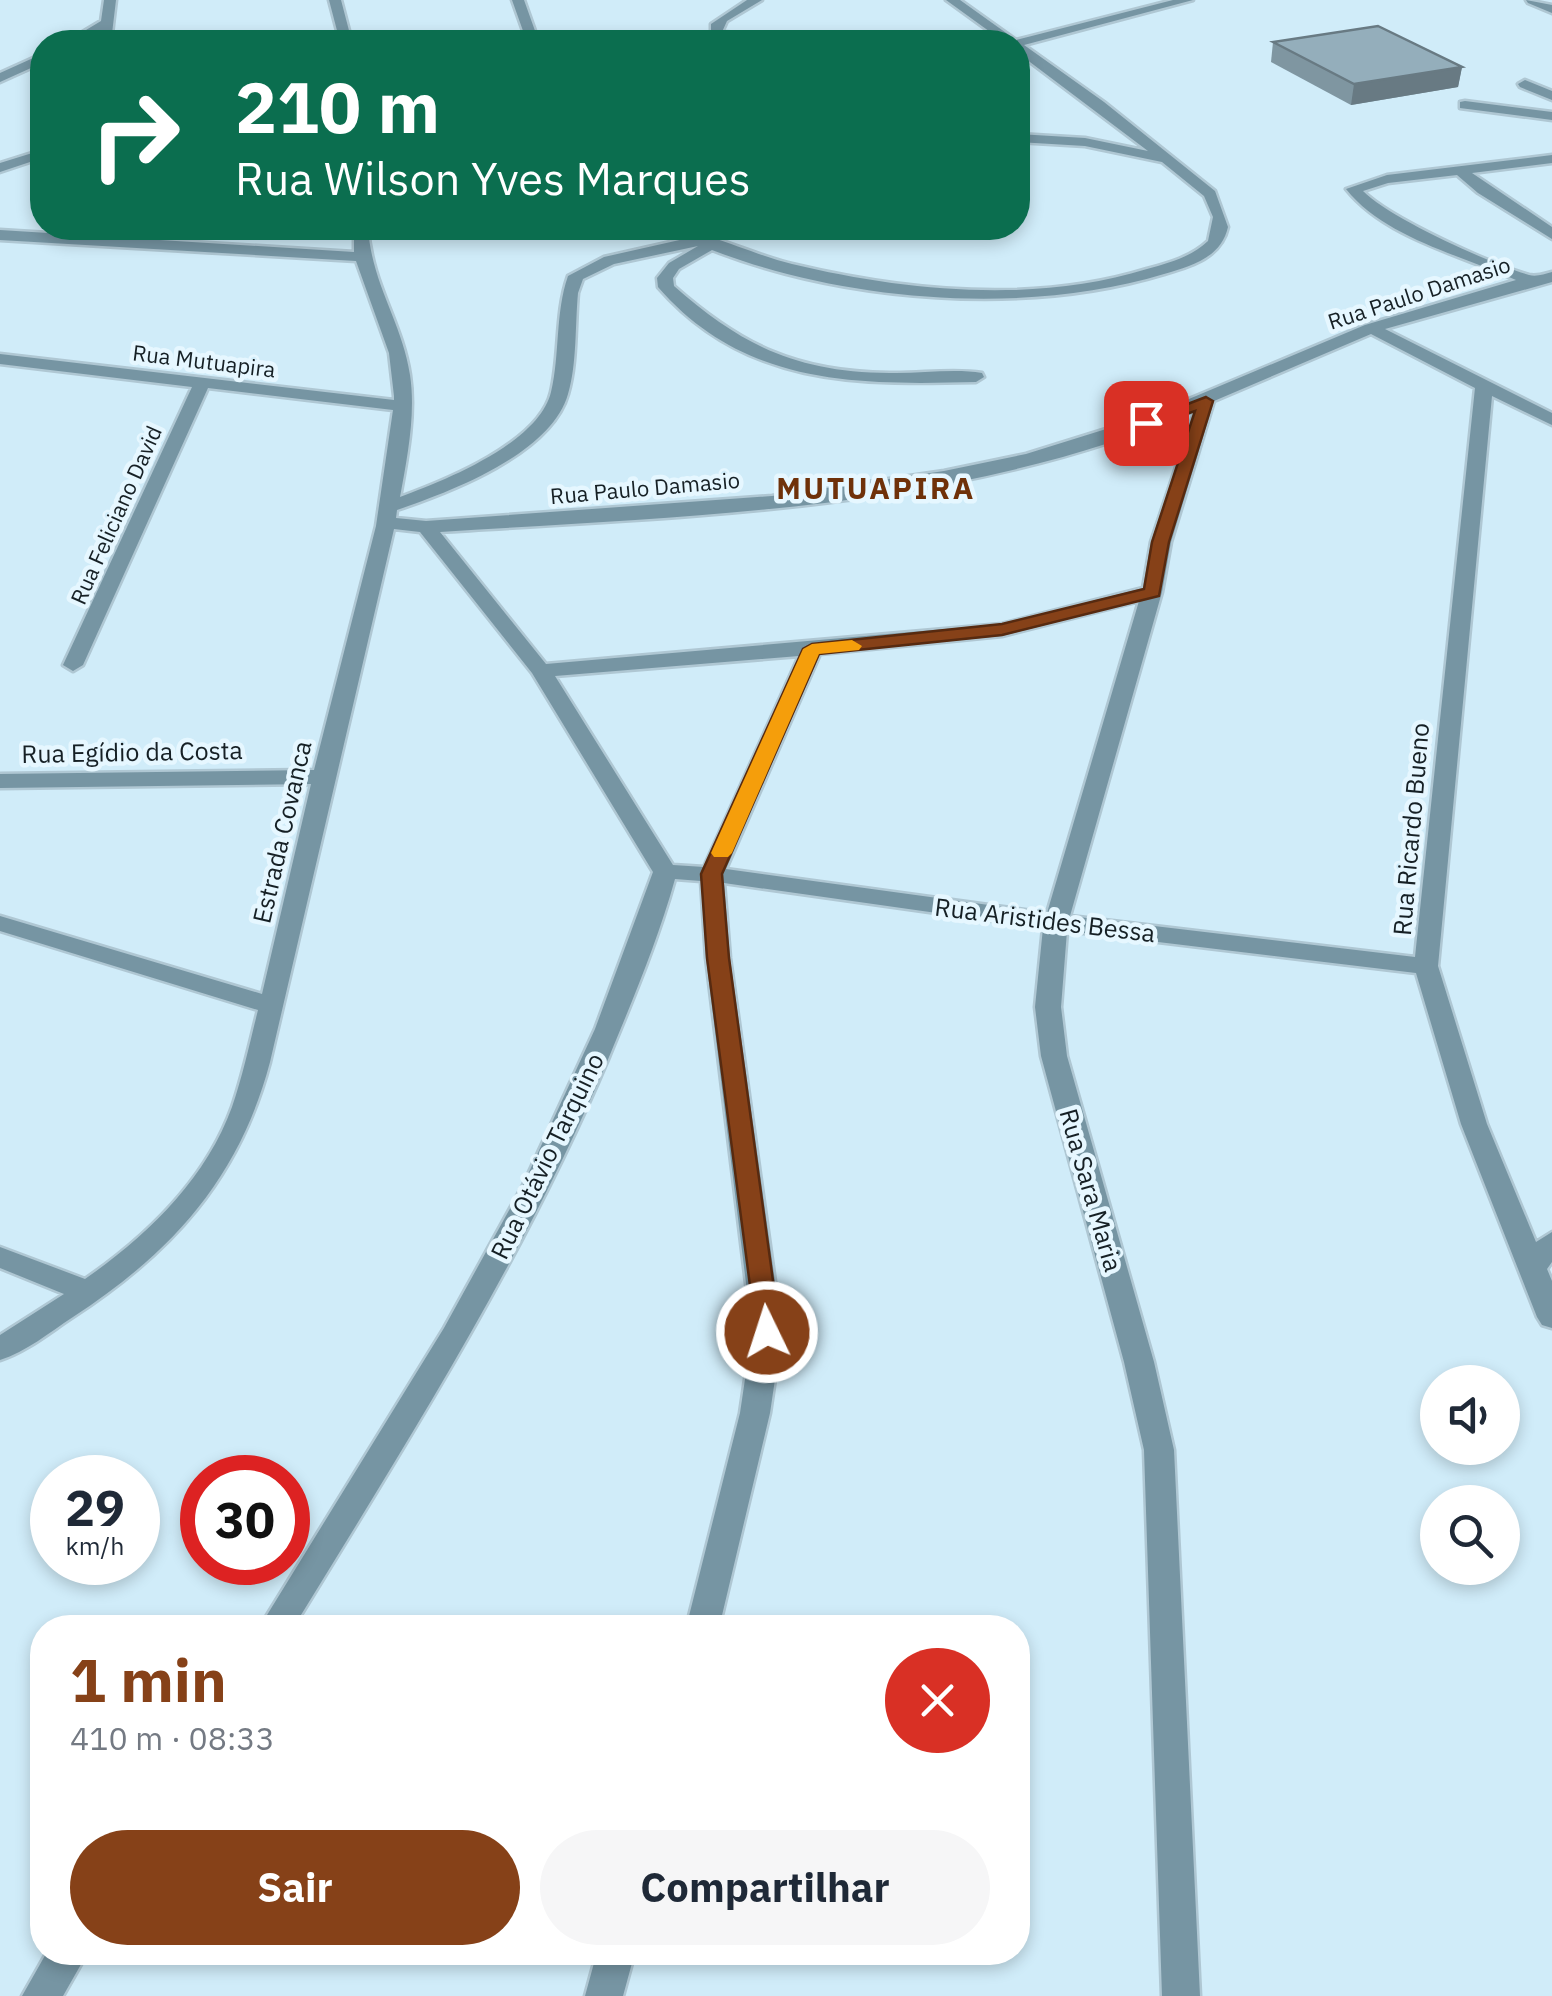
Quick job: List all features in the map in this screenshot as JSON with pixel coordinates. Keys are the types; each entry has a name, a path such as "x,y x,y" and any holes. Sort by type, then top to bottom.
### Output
{"street":[{"path":"107,30 110,0"},
{"path":"335,0 343,30"},
{"path":"518,0 529,30"},
{"path":"715,30 724,18 756,0"},
{"path":"952,0 995,30"},
{"path":"1030,40 1186,0"},
{"path":"1532,0 1552,9"},
{"path":"94,30 108,22"},
{"path":"697,240 790,269 934,290 1016,294 1113,284 1154,275 1198,258 1215,244 1223,228 1220,210 1210,194 1172,161 1030,61"},
{"path":"0,78 30,64"},
{"path":"1525,84 1552,96"},
{"path":"1465,105 1552,116"},
{"path":"1030,139 1086,142 1172,161"},
{"path":"0,168 30,158"},
{"path":"1530,281 1368,208 1352,189 1387,179 1552,159"},
{"path":"1460,170 1483,190 1552,234"},
{"path":"0,234 30,236"},
{"path":"94,240 362,257"},
{"name":"Estrada Covanca","path":"0,1349 90,1293 149,1247 196,1199 232,1140 255,1072 388,515 402,406 400,372 362,257 361,240"},
{"path":"704,243 674,266 665,278 666,287 720,334 759,358 819,374 894,379 976,377"},
{"path":"388,515 470,475 523,439 554,408 559,396 570,293 576,276 609,260 704,243"},
{"name":"Rua Paulo Damasio","path":"426,526 711,506 912,483 1025,460 1115,434 1206,401 1284,362 1371,328 1552,277"},
{"path":"1371,328 1552,420"},
{"name":"Rua Mutuapira","path":"0,359 402,406"},
{"name":"Rua Feliciano David","path":"73,665 202,384"},
{"name":"Rua Ricardo Bueno","path":"1484,386 1426,966 1474,1124 1552,1317"},
{"name":"Rua Sara Maria","path":"1181,1996 1159,1450 1139,1362 1054,1056 1048,1007 1056,922 1152,592 1160,542 1206,401"},
{"path":"388,515 426,526 541,672 665,872"},
{"path":"541,672 1002,630 1152,592"},
{"path":"705,1615 755,1413 767,1332 718,958 712,874 812,649"},
{"name":"Rua Egídio da Costa","path":"0,781 324,778"},
{"name":"Rua Aristides Bessa","path":"665,872 712,874 1056,922 1426,966"},
{"name":"Rua Otávio Tarquino","path":"283,1615 432,1375 540,1183 581,1098 647,935 665,872"},
{"path":"0,923 269,1004"},
{"path":"1532,1267 1552,1242"},
{"path":"0,1256 90,1293"},
{"path":"41,1996 61,1965"},
{"path":"604,1996 612,1965"}],"building":[{"path":"1378,26 1462,67 1354,84 1273,42"}],"slow traffic":[{"path":"721,853 812,649 852,646"}],"district":[{"name":"MUTUAPIRA","path":"876,489"}],"route":[{"path":"767,1332 718,958 712,874 812,649 1002,630 1152,592 1160,542 1206,401 1146,423"}]}
